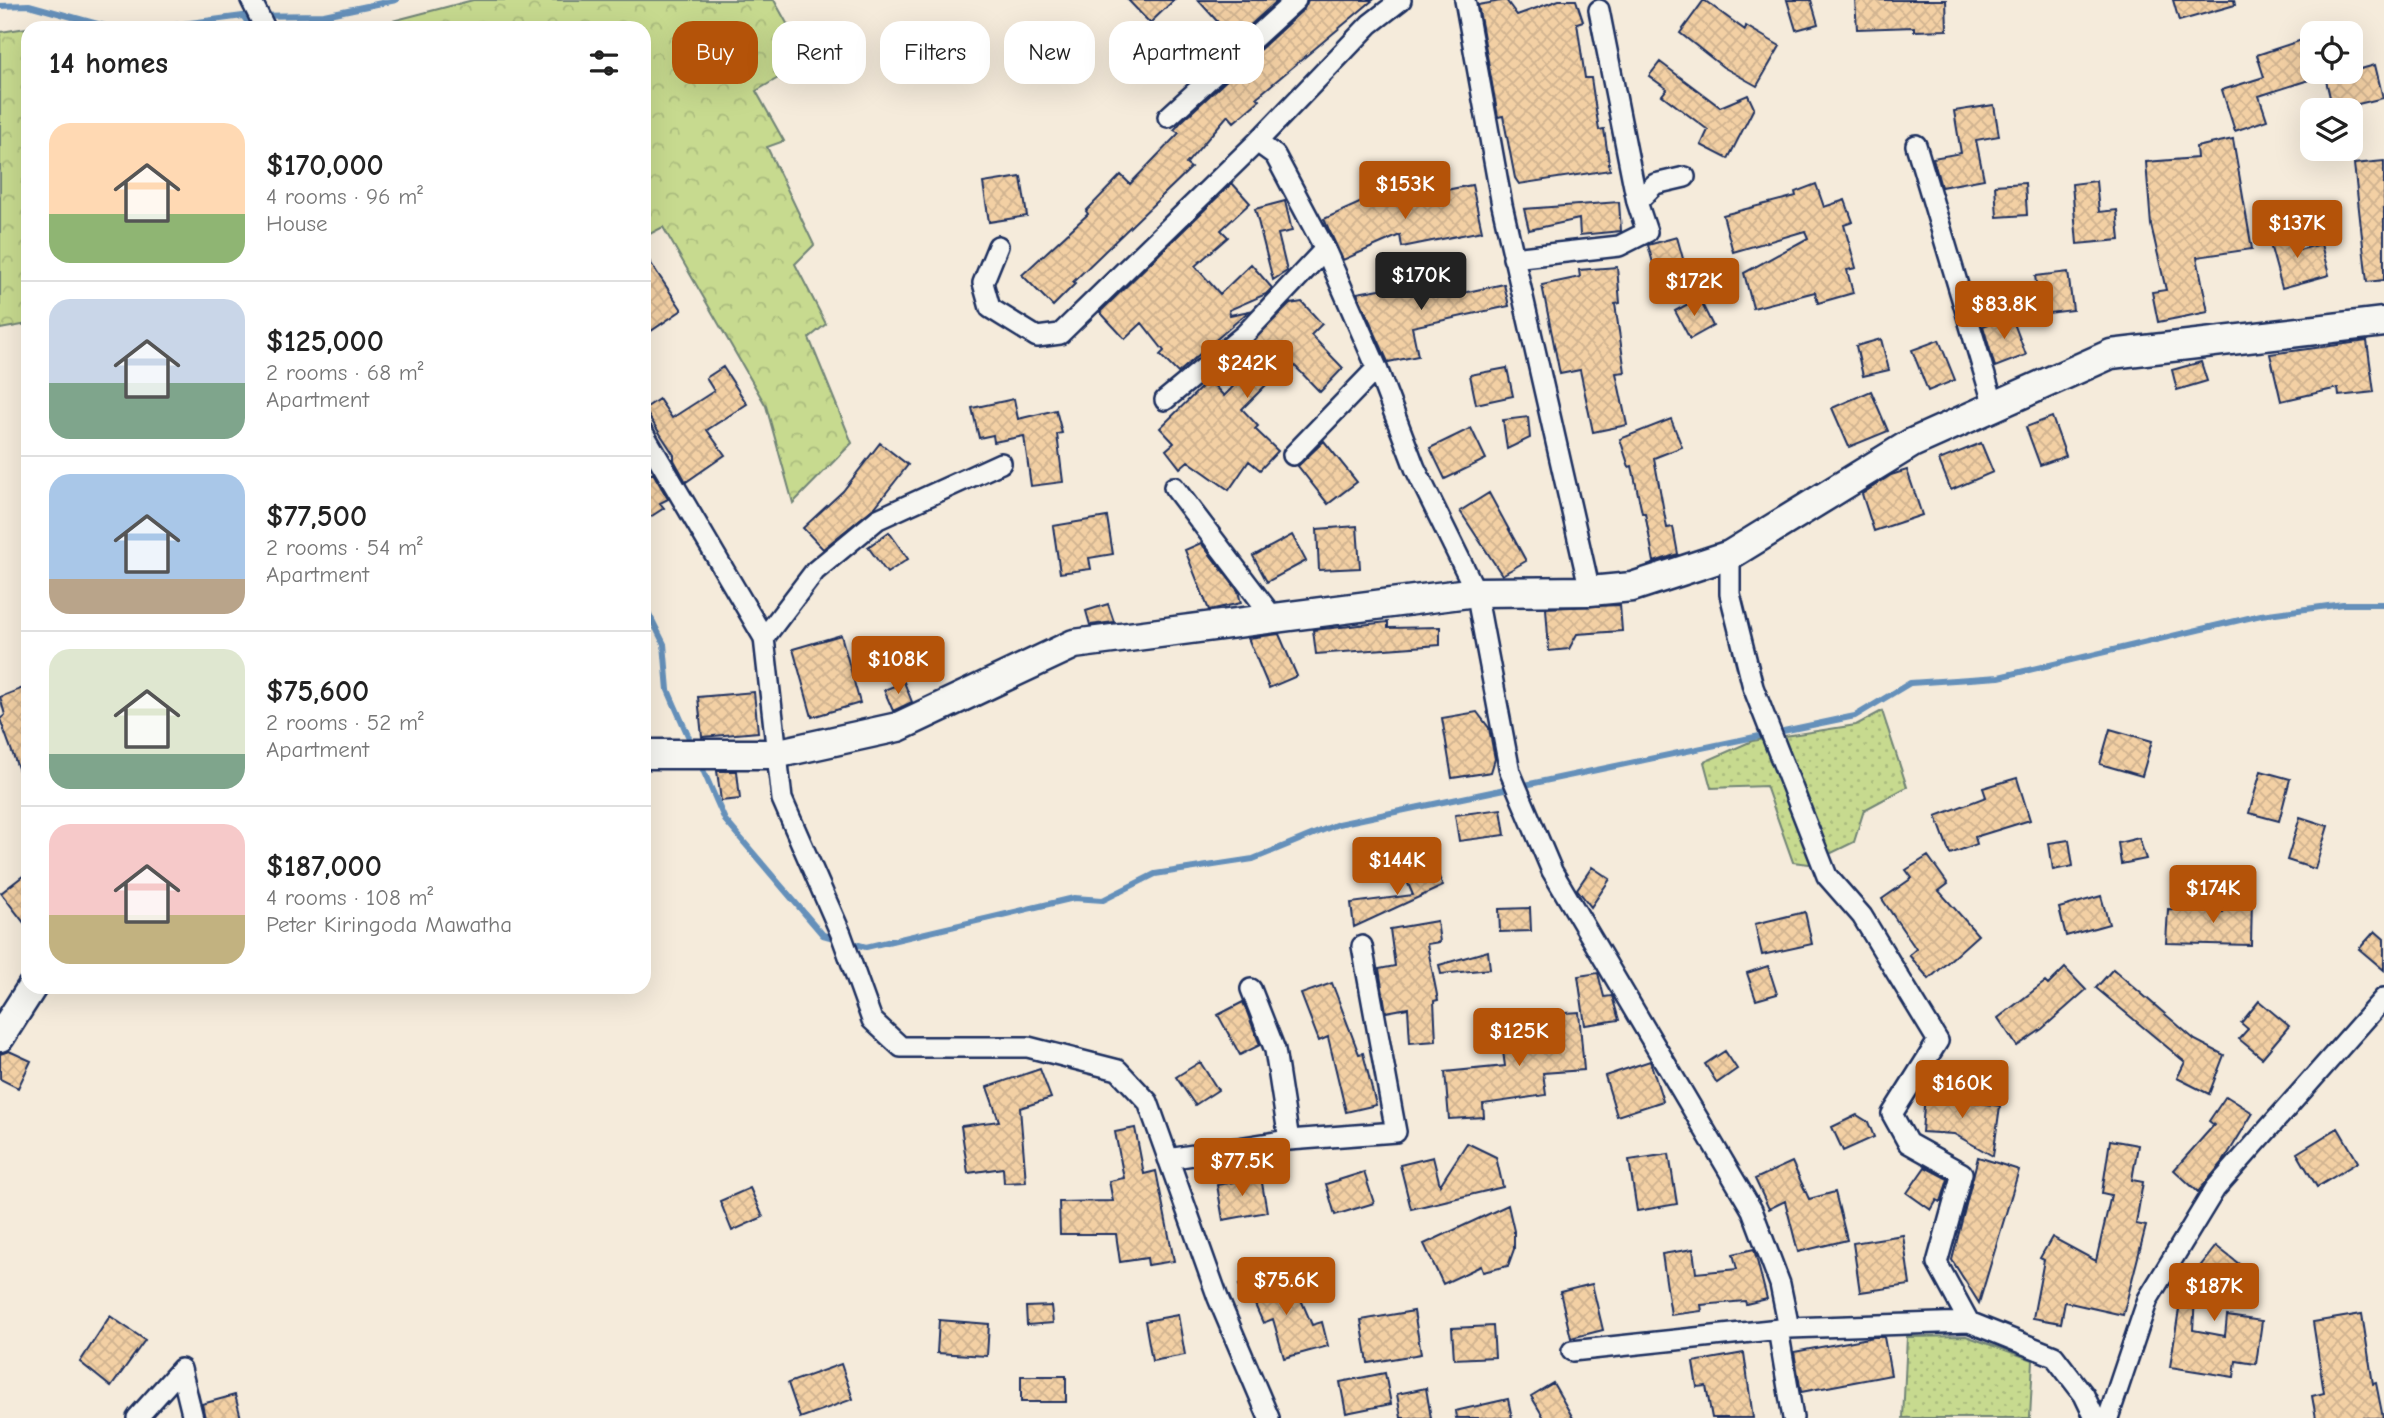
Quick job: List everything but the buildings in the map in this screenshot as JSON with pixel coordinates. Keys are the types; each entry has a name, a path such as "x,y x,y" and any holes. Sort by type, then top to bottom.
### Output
{"street":[{"path":"1168,117 1296,0"},
{"path":"998,246 982,283 990,308 1037,337 1060,334 1257,142 1370,24 1401,0"},
{"path":"1465,0 1513,258 1590,591"},
{"path":"1513,258 1619,246 1647,232 1637,202 1599,10"},
{"path":"1257,142 1275,155 1325,249 1377,368 1415,468 1476,592 1510,772 1547,859 1752,1210 1780,1284 1793,1418"},
{"path":"1916,145 1994,406"},
{"path":"1637,202 1655,184 1685,177"},
{"path":"1166,400 1245,334 1325,249"},
{"path":"651,754 775,754 898,727 1073,644 1272,616 1476,592 1590,591 1632,587 1730,555 1912,443 2111,354 2384,322"},
{"path":"1293,455 1377,368"},
{"path":"651,446 764,638 782,799 843,941 872,1020 901,1047 1028,1047 1118,1070 1148,1102 1218,1298 1269,1418"},
{"path":"764,638 815,571 878,519 1001,463"},
{"path":"1174,487 1272,616"},
{"path":"1730,555 1730,594 1753,687 1827,876 1862,916 1938,1041 1892,1114 1908,1143 1962,1172 1937,1263 1969,1322"},
{"path":"1168,1160 1289,1140 1396,1132 1362,946"},
{"path":"1251,989 1275,1050 1289,1140"},
{"path":"0,1037 28,994"},
{"path":"2108,1418 2148,1299 2216,1189 2384,998"},
{"path":"1573,1351 1783,1328 1969,1322 2054,1356 2084,1395 2095,1418"},
{"path":"138,1418 181,1369 193,1418"}],"green space":[{"path":"473,0 774,0 786,21 772,21 772,82 756,91 784,141 767,147 814,245 795,264 826,324 809,338 852,443 793,503 766,406 663,227 651,233 651,21 392,21"},
{"path":"21,29 21,325 0,329 0,32"},
{"path":"1882,711 1907,787 1864,810 1854,842 1809,864 1793,862 1766,786 1711,788 1704,762 1752,741 1856,725"},
{"path":"1966,1336 2033,1360 2030,1418 1903,1418 1907,1337"}],"waterway":[{"path":"243,16 324,15 396,0"},
{"path":"0,6 29,5 87,21"},
{"path":"206,21 243,16 247,21"},
{"path":"700,763 725,820 823,935 866,947 1074,898 1103,900 1155,874 1253,859 1338,824 1855,716 1910,683 1999,677 2261,615 2343,604 2384,604"},
{"path":"651,618 664,644 668,690 693,747"}]}
